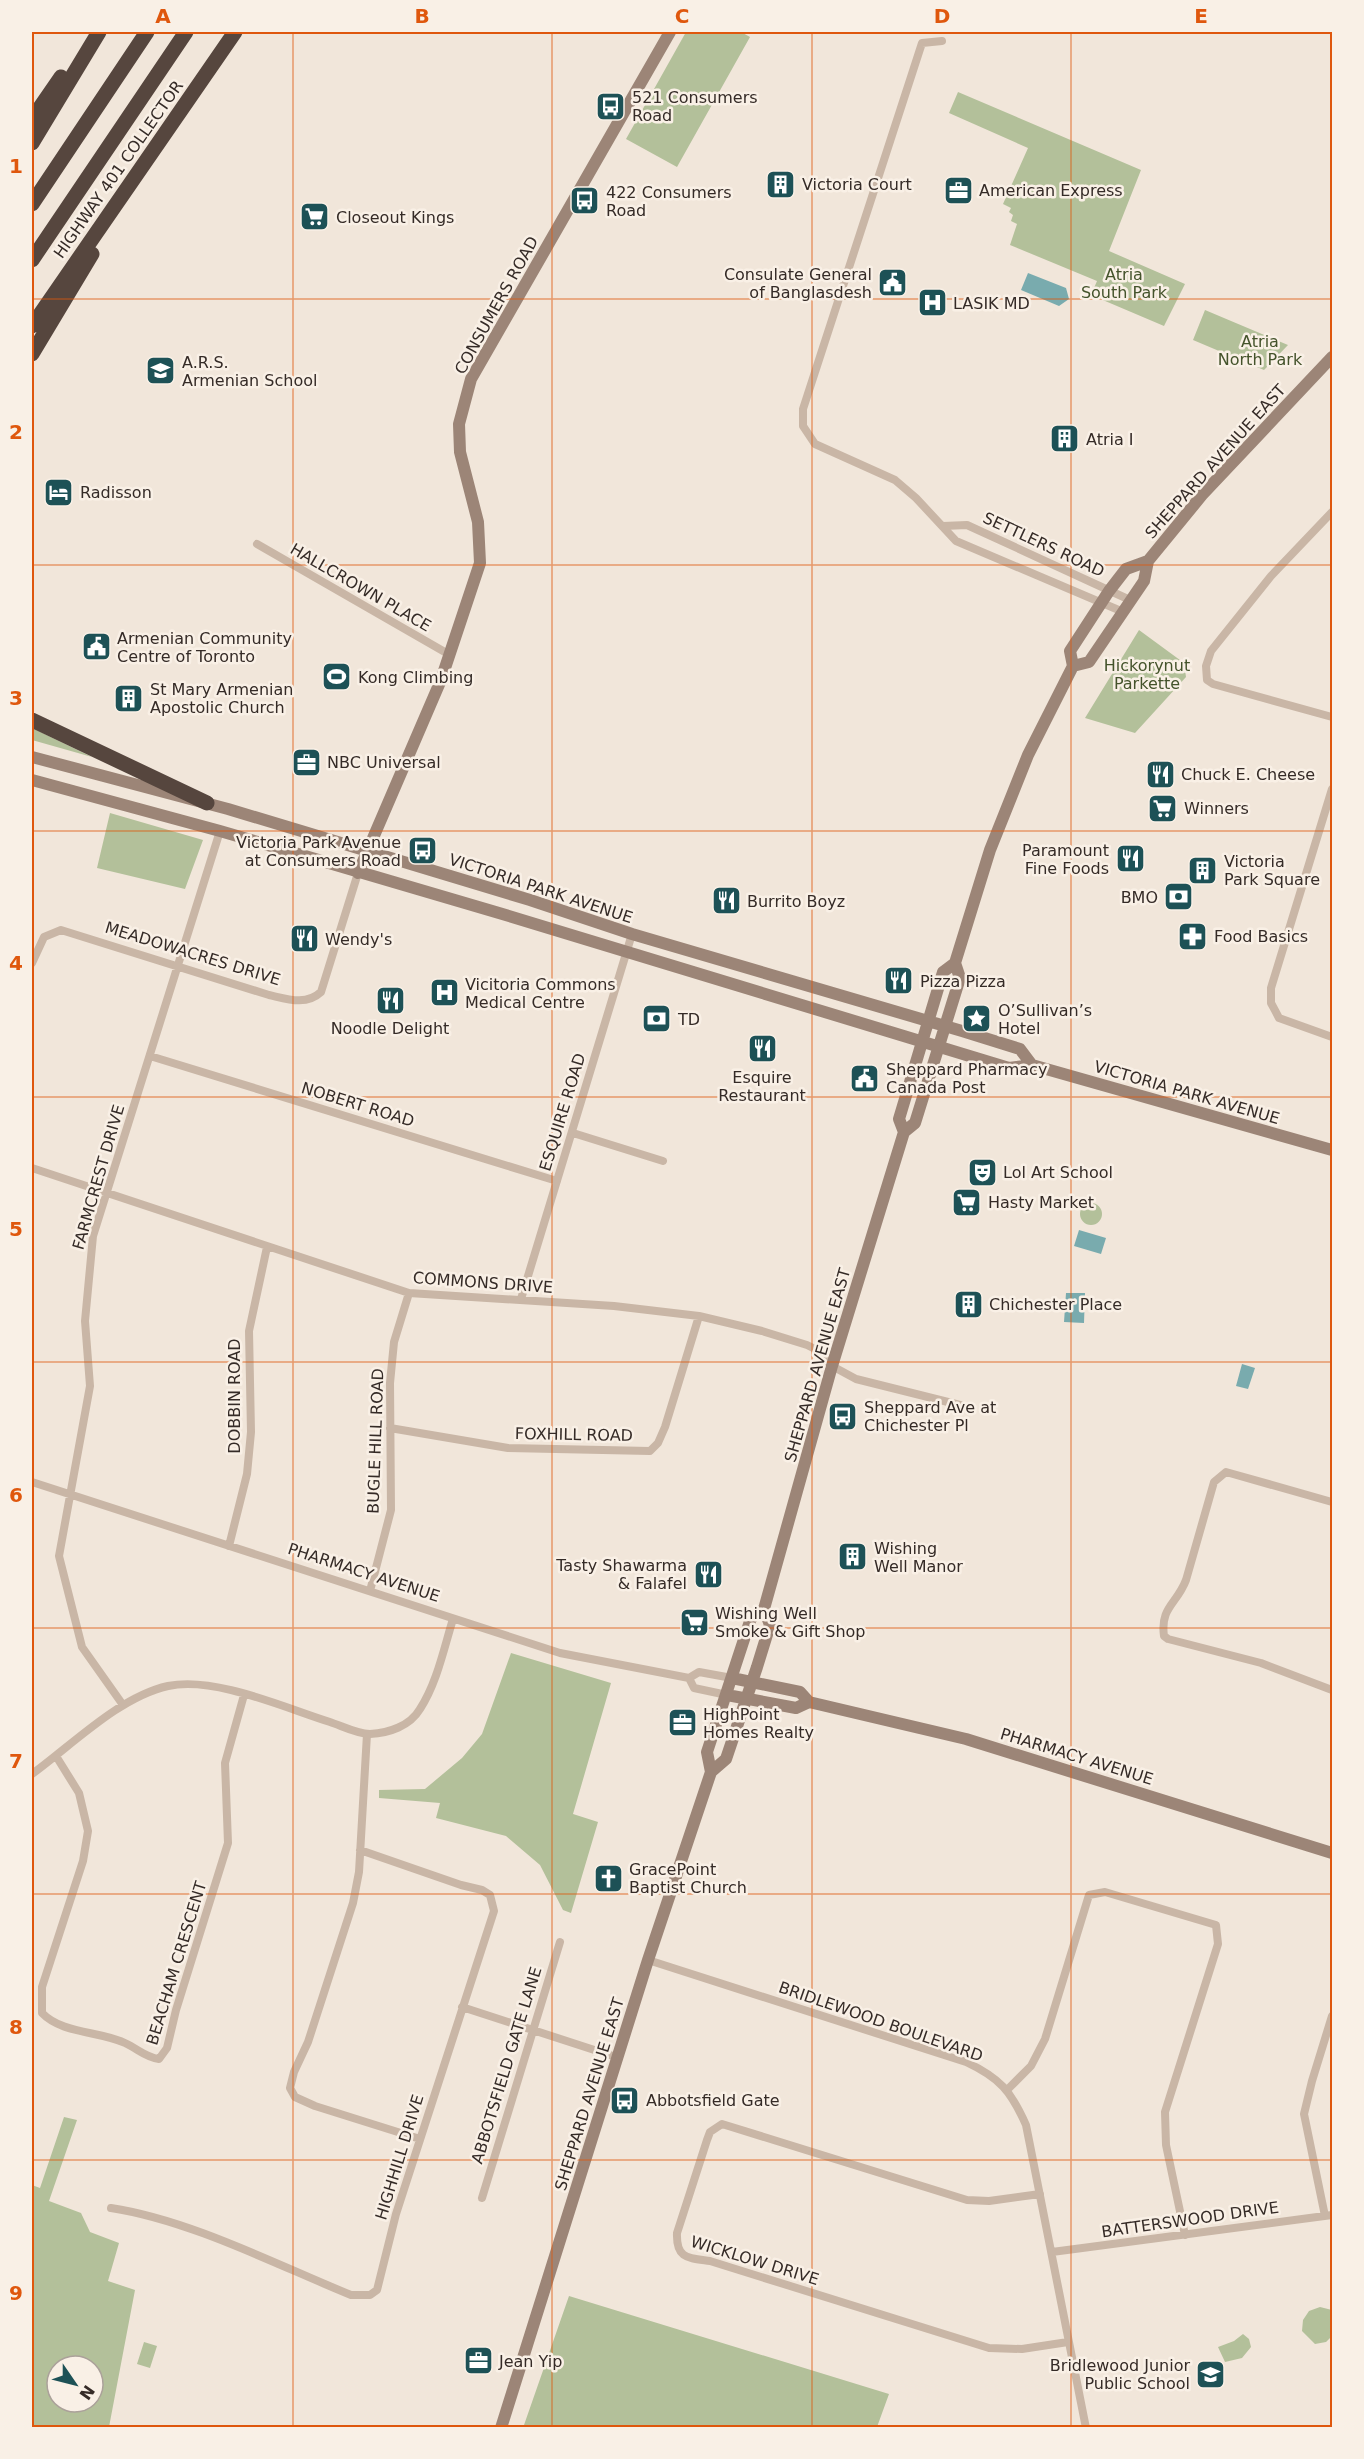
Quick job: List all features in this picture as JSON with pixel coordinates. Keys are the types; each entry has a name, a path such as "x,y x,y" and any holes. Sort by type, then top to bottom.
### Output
{"highway":[{"path":"32,119 97,32"},
{"path":"32,143 97,32"},
{"path":"32,204 147,32"},
{"path":"32,260 186,32"},
{"name":"HIGHWAY 401 COLLECTOR","path":"32,326 235,32"},
{"path":"32,354 150,153"},
{"path":"32,720 207,803"}],"main road":[{"name":"CONSUMERS ROAD","path":"365,850 450,655 480,563 478,522 460,452 459,424 471,379 670,32"},
{"name":"SHEPPARD AVENUE EAST","path":"1073,666 1089,662 1144,581 1148,561 1202,495 1332,357"},
{"name":"SHEPPARD AVENUE EAST","path":"711,1772 726,1759 770,1625 764,1609 832,1366 904,1132 915,1123 960,978 955,963 990,850 1028,755 1073,666 1070,651 1108,591 1126,569 1148,561"},
{"name":"VICTORIA PARK AVENUE","path":"32,757 207,803 632,934 944,1025 1020,1049 1032,1065"},
{"name":"VICTORIA PARK AVENUE","path":"32,780 220,831 499,913 1009,1068 1032,1065 1332,1150"},
{"name":"MEADOWACRES DRIVE","path":"358,873 365,850"},
{"name":"SHEPPARD AVENUE EAST","path":"904,1132 899,1119 927,1021 943,972 955,963"},
{"name":"SHEPPARD AVENUE EAST","path":"501,2427 648,1960 711,1772 707,1752 751,1618 764,1609"},
{"name":"PHARMACY AVENUE","path":"732,1678 800,1692 809,1702 966,1738 1332,1853"},
{"name":"PHARMACY AVENUE","path":"727,1695 796,1708 809,1702"}],"street":[{"name":"SETTLERS ROAD","path":"942,41 922,43 803,409 803,426 814,444 895,480 956,541 1048,578 1100,604 1122,612"},
{"path":"1332,512 1271,576 1211,651 1206,666 1207,680 1213,684 1332,717"},
{"name":"SETTLERS ROAD","path":"943,526 967,525 1130,600"},
{"name":"HALLCROWN PLACE","path":"258,544 450,655"},
{"path":"1332,789 1271,988 1271,1003 1279,1018 1332,1037"},
{"name":"FARMCREST DRIVE","path":"123,1705 87,1656 74,1626 59,1557 90,1386 85,1321 88,1277 93,1236 106,1192 220,831"},
{"name":"MEADOWACRES DRIVE","path":"32,963 44,937 61,930 269,995 298,1001 314,998 321,992 358,873"},
{"name":"ESQUIRE ROAD","path":"521,1299 632,934"},
{"name":"NOBERT ROAD","path":"150,1056 557,1181"},
{"path":"573,1133 663,1161"},
{"name":"COMMONS DRIVE","path":"32,1168 409,1293 521,1299 699,1316 762,1330 807,1346 817,1350 832,1366"},
{"name":"DOBBIN ROAD","path":"229,1546 247,1474 251,1432 249,1331 267,1246"},
{"name":"BUGLE HILL ROAD","path":"370,1591 391,1510 390,1428 394,1342 409,1293"},
{"name":"FOXHILL ROAD","path":"390,1428 508,1448 650,1451 658,1443 665,1427 699,1316"},
{"path":"832,1366 856,1378 960,1405"},
{"path":"1332,1502 1226,1472 1214,1482 1182,1592 1164,1613 1164,1636 1168,1639 1270,1666 1332,1690"},
{"name":"PHARMACY AVENUE","path":"32,1482 560,1653 689,1678 699,1672 732,1678"},
{"path":"32,1774 123,1705 145,1693 191,1683 219,1687 367,1734 394,1730 408,1723 420,1710 453,1619"},
{"name":"PHARMACY AVENUE","path":"689,1678 694,1688 727,1695"},
{"name":"BEACHAM CRESCENT","path":"56,1756 80,1793 88,1831 83,1861 42,1987 42,2013 56,2023 124,2042 150,2058 159,2059 167,2048 176,2010 228,1843 225,1763 244,1695"},
{"path":"367,1734 360,1850 353,1903 308,2042 294,2072 290,2088 295,2097 309,2104 420,2139"},
{"name":"HIGHHILL DRIVE","path":"111,2208 137,2212 205,2235 351,2295 370,2295 377,2290 396,2214 494,1911 490,1895 483,1890 461,1885 360,1850"},
{"path":"1008,2090 1031,2066 1045,2039 1089,1895 1105,1892 1216,1925 1218,1944 1165,2112 1166,2145 1185,2235"},
{"name":"ABBOTSFIELD GATE LANE","path":"482,2198 560,1942"},
{"name":"BRIDLEWOOD BOULEVARD","path":"648,1960 966,2062 996,2078 1008,2090 1026,2125 1086,2427"},
{"path":"462,2007 619,2058"},
{"path":"1329,2216 1304,2114 1311,2081 1332,2016"},
{"name":"WICKLOW DRIVE","path":"1040,2194 989,2201 967,2200 722,2124 711,2132 707,2140 677,2234 676,2247 681,2254 689,2258 710,2261 989,2348 1022,2349 1068,2342"},
{"name":"BATTERSWOOD DRIVE","path":"1052,2252 1329,2216"}],"green space":[{"path":"686,32 741,32 750,37 677,167 626,139"},
{"name":"Atria South Park","path":"958,92 1141,170 1109,251 1185,284 1164,326 1091,295 1097,281 1010,245 1017,224 1011,221 1013,215 1009,212 1011,208 1003,204 1028,148 949,113"},
{"name":"Atria North Park","path":"1205,310 1288,345 1264,370 1193,340"},
{"name":"Hickorynut Parkette","path":"1139,630 1184,663 1186,677 1135,733 1085,718"},
{"path":"32,728 92,757 32,740"},
{"path":"110,813 203,840 185,889 97,868"},
{"path":"1091,1203 1099,1206 1102,1214 1099,1222 1091,1225 1083,1222 1080,1214 1083,1206"},
{"path":"511,1653 611,1683 573,1814 598,1822 571,1913 563,1910 540,1865 506,1836 436,1818 440,1803 379,1798 379,1790 425,1789 462,1758 482,1734"},
{"path":"64,2117 77,2120 49,2201 81,2213 90,2232 119,2243 108,2281 135,2290 109,2427 32,2427 32,2185 40,2188"},
{"path":"569,2296 889,2394 877,2427 524,2425"},
{"path":"1320,2307 1332,2310 1332,2336 1326,2342 1315,2344 1302,2331 1303,2320 1309,2311"},
{"path":"1243,2334 1249,2339 1251,2347 1242,2358 1225,2362 1218,2347 1234,2341"},
{"path":"144,2342 157,2346 150,2368 137,2364"}],"water":[{"path":"1028,273 1066,288 1069,299 1059,306 1021,290"},
{"path":"1079,1230 1106,1238 1101,1254 1074,1246"},
{"path":"1066,1293 1085,1293 1084,1323 1064,1322"},
{"path":"1242,1364 1255,1368 1248,1389 1236,1386"}],"place":[{"name":"521 Consumers Road","path":"611,106"},
{"name":"Victoria Court","path":"781,184"},
{"name":"American Express","path":"958,190"},
{"name":"422 Consumers Road","path":"585,201"},
{"name":"Closeout Kings","path":"315,217"},
{"name":"Consulate General of Banglasdesh","path":"893,283"},
{"name":"LASIK MD","path":"932,303"},
{"name":"A.R.S. Armenian School","path":"161,371"},
{"name":"Atria I","path":"1065,439"},
{"name":"Radisson","path":"59,492"},
{"name":"Armenian Community Centre of Toronto","path":"96,647"},
{"name":"Kong Climbing","path":"337,677"},
{"name":"St Mary Armenian Apostolic Church","path":"129,698"},
{"name":"NBC Universal","path":"306,762"},
{"name":"Chuck E. Cheese","path":"1160,774"},
{"name":"Winners","path":"1163,808"},
{"name":"Victoria Park Avenue at Consumers Road","path":"422,851"},
{"name":"Paramount Fine Foods","path":"1130,859"},
{"name":"Victoria Park Square","path":"1203,870"},
{"name":"BMO","path":"1179,897"},
{"name":"Burrito Boyz","path":"726,901"},
{"name":"Food Basics","path":"1193,936"},
{"name":"Wendy's","path":"304,939"},
{"name":"Pizza Pizza","path":"899,981"},
{"name":"Vicitoria Commons Medical Centre","path":"444,993"},
{"name":"Noodle Delight","path":"390,1000"},
{"name":"TD","path":"657,1019"},
{"name":"O’Sullivan’s Hotel","path":"977,1019"},
{"name":"Esquire Restaurant","path":"762,1049"},
{"name":"Sheppard Pharmacy Canada Post","path":"865,1078"},
{"name":"Lol Art School","path":"982,1172"},
{"name":"Hasty Market","path":"967,1202"},
{"name":"Chichester Place","path":"968,1304"},
{"name":"Sheppard Ave at Chichester Pl","path":"843,1416"},
{"name":"Wishing Well Manor","path":"853,1557"},
{"name":"Tasty Shawarma & Falafel","path":"708,1574"},
{"name":"Wishing Well Smoke & Gift Shop","path":"694,1622"},
{"name":"HighPoint Homes Realty","path":"682,1723"},
{"name":"GracePoint Baptist Church","path":"608,1878"},
{"name":"Abbotsfield Gate","path":"625,2100"},
{"name":"Jean Yip","path":"478,2361"},
{"name":"Bridlewood Junior Public School","path":"1211,2374"}]}
